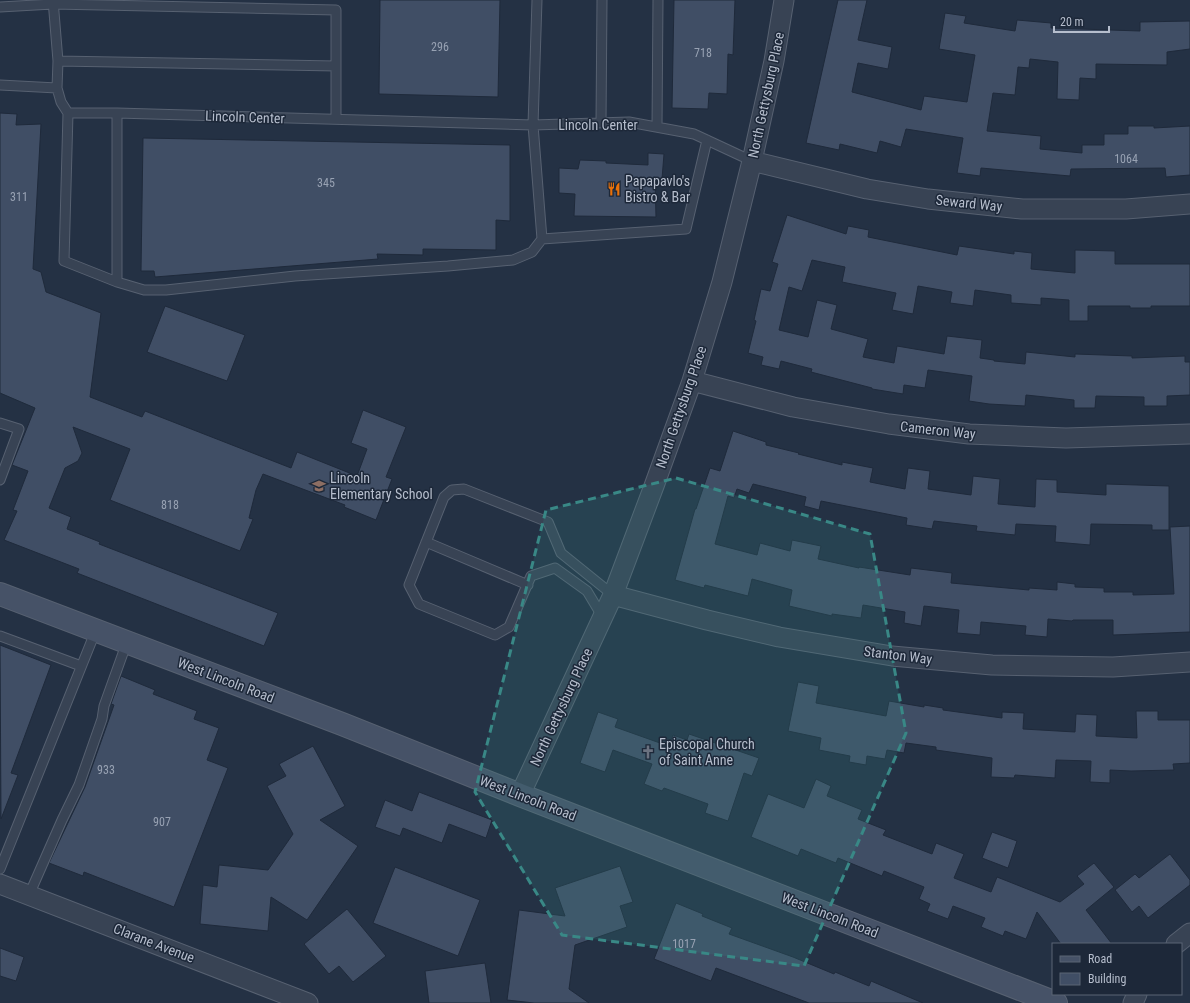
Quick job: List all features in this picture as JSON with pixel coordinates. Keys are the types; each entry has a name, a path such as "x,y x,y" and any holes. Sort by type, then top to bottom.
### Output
{"street":[{"name":"North Gettysburg Place","path":"520,795 613,595 692,381 722,282 752,161 774,61 784,0"},
{"name":"Seward Way","path":"752,161 867,189 928,199 1007,207 1126,209 1190,204"},
{"name":"Cameron Way","path":"692,381 793,407 889,424 969,434 1066,438 1190,434"},
{"name":"West Lincoln Road","path":"0,594 342,724 520,795 1056,1003"},
{"name":"Stanton Way","path":"613,595 779,637 892,656 999,665 1113,667 1190,662"},
{"name":"Clarane Avenue","path":"0,884 308,1003"},
{"path":"1177,943 1190,933"}],"lane":[{"path":"53,2 58,61 57,88 61,102 68,112 64,261 117,282 144,290 166,290 295,276 448,266 513,260 532,252 542,239 532,125 537,0"},
{"path":"600,123 602,0"},
{"path":"657,127 658,0"},
{"path":"1,5 53,2 336,10 336,119"},
{"path":"58,61 336,66"},
{"path":"0,85 57,88"},
{"name":"Lincoln Center","path":"68,112 532,125 629,122 694,134 752,161"},
{"path":"117,282 118,113"},
{"path":"542,239 686,228 707,140"},
{"path":"0,423 19,429 0,480"},
{"path":"603,617 587,591 555,568 531,576 509,627 496,635 419,604 409,585 444,497 452,490 464,489 548,522 561,553 613,595"},
{"path":"426,542 528,585"},
{"path":"0,869 44,763 96,630"},
{"path":"0,636 81,666"},
{"path":"29,895 79,785 102,719 104,706 127,642"}],"highlighted area":[{"path":"676,478 870,534 906,733 804,966 562,935 475,792 546,510"}],"building":[{"path":"380,0 500,0 498,97 379,94"},
{"path":"674,0 735,0 733,55 728,54 727,94 709,93 708,109 672,108"},
{"path":"838,0 867,0 858,40 892,47 888,69 858,63 852,92 921,110 924,96 967,102 975,55 939,49 945,13 966,16 964,23 1015,31 1017,20 1051,23 1051,28 1140,31 1140,22 1190,21 1190,49 1167,52 1167,65 1096,64 1096,79 1080,78 1079,100 1057,99 1058,62 1030,59 1029,68 1018,67 1015,95 993,93 987,131 1041,136 1040,149 1082,153 1082,145 1104,145 1104,134 1128,134 1128,126 1154,126 1154,128 1190,126 1190,175 1166,177 1165,168 1071,169 1070,176 981,168 980,176 957,173 963,138 906,129 901,147 880,141 877,153 840,144 839,150 806,143"},
{"path":"0,113 17,114 16,125 41,124 33,269 41,272 46,292 101,313 90,397 142,417 145,411 291,468 297,452 357,476 367,449 351,443 363,410 406,427 386,477 392,479 376,520 344,507 345,505 263,474 256,490 249,518 253,519 240,551 110,500 130,449 73,427 82,453 78,461 65,468 49,508 71,517 67,529 100,542 99,544 278,613 264,646 77,573 79,569 4,540 17,511 13,510 28,471 12,465 35,408 0,393"},
{"path":"143,138 510,145 510,221 496,220 496,250 423,249 423,255 377,254 378,259 155,277 154,271 141,271"},
{"path":"648,153 664,154 662,179 655,179 656,217 574,216 575,194 559,193 559,168 578,169 580,160 648,165"},
{"path":"787,215 846,234 848,226 869,230 868,237 957,255 959,246 1014,254 1014,251 1032,253 1031,269 1075,273 1075,250 1115,251 1115,264 1190,264 1190,306 1151,306 1151,308 1130,308 1130,306 1088,306 1088,321 1069,321 1069,300 1041,298 1041,305 1011,303 1011,295 975,290 973,306 950,303 952,292 918,286 913,314 892,310 896,293 842,282 845,267 812,260 802,291 789,287 779,330 808,337 817,300 837,305 831,329 868,339 863,357 894,363 897,346 944,354 947,336 982,340 980,358 1025,364 1026,352 1075,357 1075,354 1132,356 1132,358 1185,356 1185,362 1190,362 1190,395 1167,396 1167,406 1144,406 1144,397 1096,396 1095,408 1074,408 1074,400 1026,395 1025,406 989,404 969,401 972,376 928,370 925,388 904,385 903,394 872,389 811,372 812,369 781,361 779,369 761,365 763,357 748,353 756,321 754,320 761,289 770,291 778,264 772,262"},
{"path":"165,306 245,335 227,381 147,352"},
{"path":"733,431 766,442 766,445 799,453 798,454 842,465 842,462 873,468 870,482 905,489 908,468 930,471 928,489 971,495 973,476 1000,479 998,504 1035,507 1036,479 1057,480 1057,492 1106,495 1106,484 1169,486 1169,530 1152,530 1152,525 1091,524 1090,545 1055,542 1056,526 1016,524 1015,535 976,531 977,526 934,521 932,529 906,525 907,518 821,501 819,510 804,506 806,497 753,484 749,493 737,489 734,498 728,496 715,544 757,555 760,543 790,551 792,540 821,546 818,559 859,568 910,575 911,568 952,573 951,583 1029,590 1029,588 1057,590 1057,582 1075,584 1075,587 1104,588 1104,592 1133,592 1133,595 1174,594 1170,527 1190,526 1190,632 1113,635 1113,620 1072,621 1048,619 1047,637 1025,635 1026,626 981,622 980,635 957,633 959,610 924,606 921,626 904,623 905,612 863,605 861,618 832,614 832,616 789,606 792,590 752,579 748,596 705,585 704,588 675,580 695,509 710,468 720,471"},
{"path":"0,645 51,665 11,773 18,775 1,819"},
{"path":"121,676 155,690 153,694 197,711 194,719 219,728 207,760 228,768 174,907 84,872 83,876 49,863 85,787 114,705 111,704"},
{"path":"798,682 819,686 816,703 886,716 889,701 924,707 924,705 943,708 943,710 1002,718 1002,712 1024,713 1023,729 1075,732 1076,714 1097,715 1096,736 1137,738 1136,711 1158,711 1158,720 1190,720 1190,763 1173,764 1174,770 1110,770 1110,783 1090,782 1091,761 1056,760 1055,778 1015,775 1014,778 991,777 992,758 936,750 936,747 906,743 904,753 887,750 885,759 867,756 866,765 849,762 850,756 819,750 821,738 788,731"},
{"path":"598,712 618,719 615,727 660,743 662,737 671,740 673,735 687,740 689,734 759,758 752,776 744,773 728,821 705,813 708,804 664,788 662,791 644,784 652,764 613,750 605,772 580,763"},
{"path":"313,746 345,806 320,820 358,846 307,920 271,897 268,931 200,924 203,885 217,887 219,865 268,870 293,834 267,786 286,776 279,764"},
{"path":"816,779 831,786 827,796 862,810 858,819 886,830 883,835 932,854 936,843 964,854 954,878 991,892 997,877 1060,902 1084,884 1077,876 1094,863 1114,887 1086,910 1111,943 1060,943 1037,912 1026,939 1005,931 1003,936 981,927 985,918 953,906 948,919 927,911 930,904 919,899 924,887 884,871 882,876 838,858 836,863 801,849 798,856 751,837 768,794 804,808"},
{"path":"419,792 492,820 486,838 449,824 442,843 403,828 400,836 375,827 385,800 412,811"},
{"path":"992,832 1017,841 1008,868 982,858"},
{"path":"1170,854 1190,880 1190,885 1148,918 1139,906 1132,912 1115,890 1135,874 1139,878"},
{"path":"620,866 633,902 620,906 627,927 575,945 569,989 589,1003 534,1003 507,1000 519,910 565,916 555,888"},
{"path":"395,867 480,900 458,956 373,923"},
{"path":"676,903 703,914 702,916 732,928 729,934 793,957 834,974 835,972 869,986 871,981 923,1003 809,1003 716,968 711,981 654,959"},
{"path":"347,909 386,956 353,982 339,966 329,974 304,944"},
{"path":"0,948 24,957 16,981 0,976"},
{"path":"485,963 491,1003 429,1003 425,971"}],"place":[{"name":"Papapavlo's Bistro & Bar","path":"614,189"},
{"name":"Lincoln Elementary School","path":"319,486"},
{"name":"Episcopal Church of Saint Anne","path":"648,752"}]}
